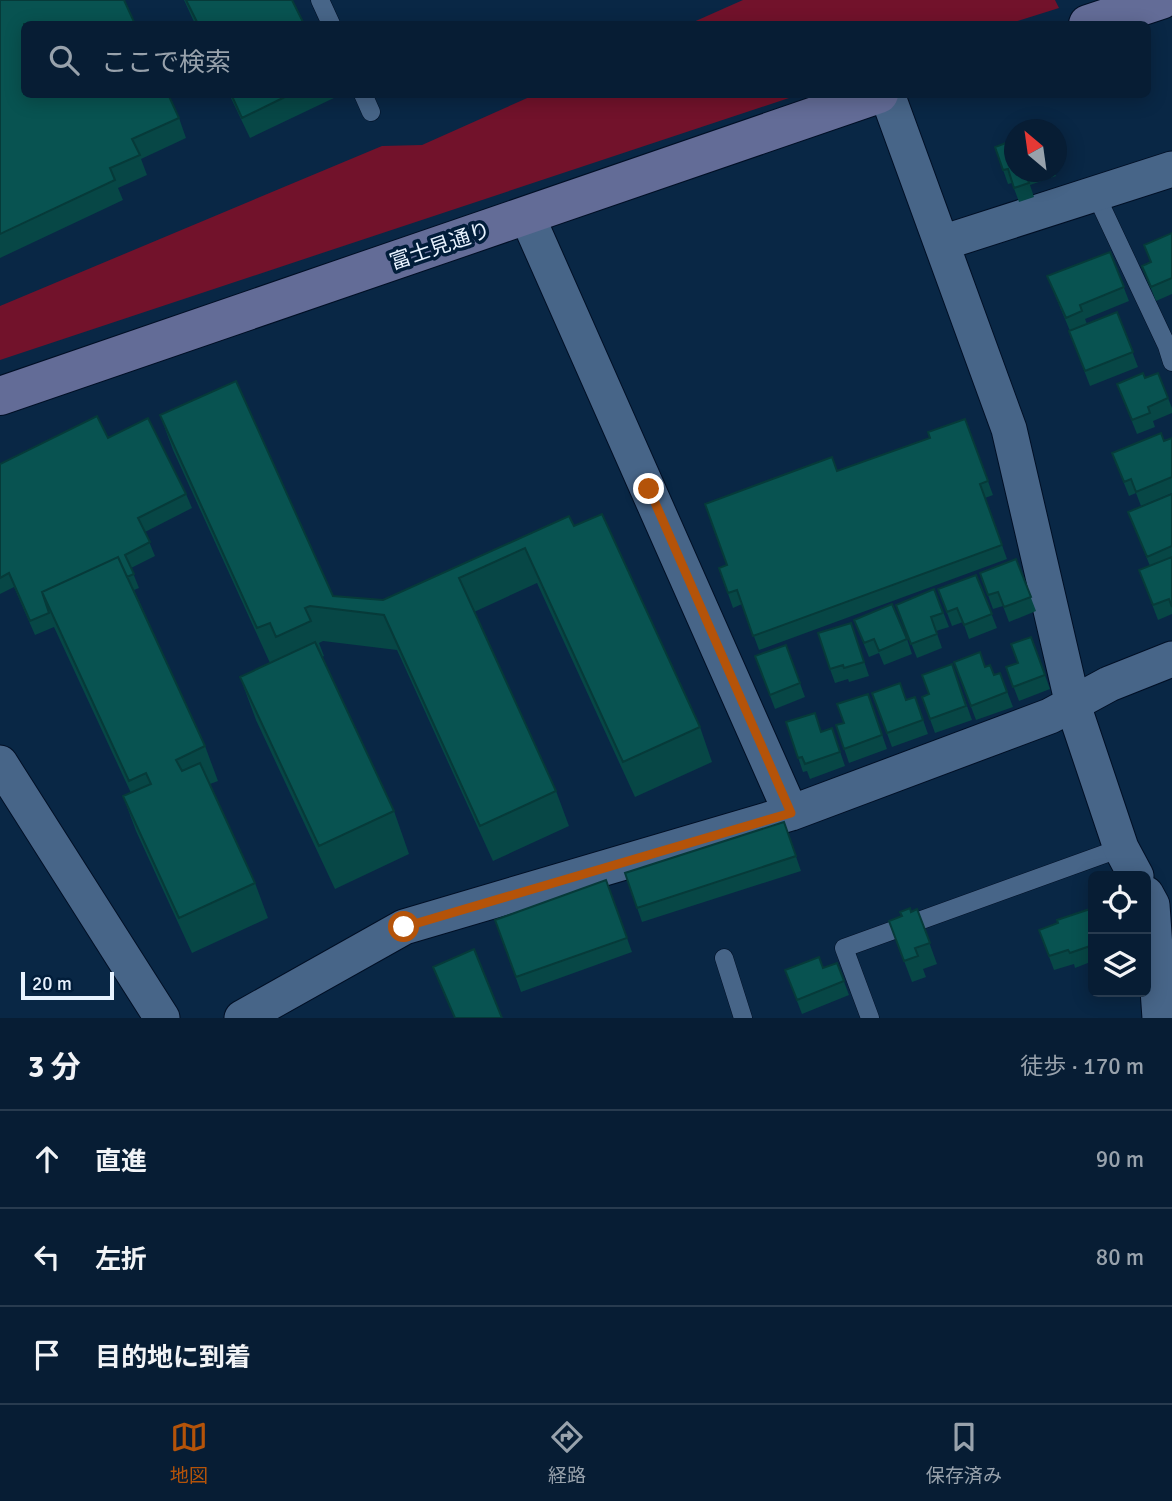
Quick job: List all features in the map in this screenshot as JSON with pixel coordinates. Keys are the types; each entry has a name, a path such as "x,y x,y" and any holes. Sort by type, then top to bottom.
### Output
{"street":[{"path":"1097,21 1161,0"},
{"name":"富士見通り","path":"0,396 867,98"},
{"path":"888,98 1009,429 1073,705 1140,871"},
{"path":"942,243 1172,169"},
{"path":"527,216 791,813"},
{"path":"243,1018 404,927 791,813 1050,716 1109,684 1172,659"},
{"path":"0,763 162,1018"},
{"path":"1151,934 1160,1018"}],"lane":[{"path":"320,0 330,21"},
{"path":"365,98 371,112"},
{"path":"1096,195 1172,362"},
{"path":"870,1018 844,948 1088,895"},
{"path":"724,958 743,1018"}],"shaded area":[{"path":"743,0 1055,0 1059,8 1018,21 696,21"},
{"path":"527,98 789,98 0,360 0,306 382,146 422,145"}],"building":[{"path":"0,0 124,0 134,21 21,21 21,98 170,98 179,118 132,139 140,155 110,168 115,180 0,234"},
{"path":"186,0 292,0 302,21 196,21"},
{"path":"233,98 283,98 242,118"},
{"path":"1004,144 1004,170 1003,170 995,147"},
{"path":"1012,182 1029,182 1029,183 1014,188"},
{"path":"1172,233 1172,278 1151,287 1142,266 1151,262 1144,245"},
{"path":"1110,252 1124,287 1080,305 1082,311 1066,318 1047,276"},
{"path":"1117,312 1133,352 1085,371 1069,331"},
{"path":"1143,373 1145,378 1158,373 1168,398 1148,407 1150,413 1132,420 1117,384"},
{"path":"236,381 333,596 383,600 569,516 574,526 602,514 700,727 623,762 525,548 459,578 556,791 480,826 384,615 310,606 305,608 311,621 276,637 270,623 257,628 160,415"},
{"path":"97,416 108,438 148,418 186,494 138,518 150,542 125,555 134,574 127,577 118,557 42,592 49,613 30,621 9,573 0,578 0,464"},
{"path":"965,419 988,481 980,484 1002,545 753,636 737,590 728,593 719,568 727,565 705,504 832,457 837,471 930,438 928,432"},
{"path":"1161,433 1164,441 1172,438 1172,477 1136,492 1131,479 1124,482 1112,453"},
{"path":"1172,494 1172,546 1147,557 1128,512"},
{"path":"118,557 205,746 176,760 182,771 200,763 255,883 179,918 123,796 151,784 146,773 129,781 42,592"},
{"path":"1172,557 1172,607 1169,599 1153,605 1139,570"},
{"path":"1016,559 1031,597 1004,607 998,592 988,595 980,573"},
{"path":"976,575 992,614 964,625 957,608 947,612 938,589"},
{"path":"934,589 943,613 931,617 937,634 911,644 896,605"},
{"path":"892,604 907,639 879,651 874,639 864,643 854,620"},
{"path":"851,623 864,662 830,669 818,633"},
{"path":"1031,637 1045,675 1013,687 1006,667 1018,663 1011,644"},
{"path":"315,642 394,811 319,846 240,677"},
{"path":"786,645 800,683 770,695 755,656"},
{"path":"980,652 985,667 990,665 994,675 1000,673 1007,692 971,706 954,662"},
{"path":"952,664 966,706 930,719 922,697 929,694 922,675"},
{"path":"900,683 906,700 915,697 923,720 887,733 872,693"},
{"path":"868,694 882,735 844,749 836,725 844,723 837,704"},
{"path":"815,713 821,732 832,728 840,752 805,764 802,757 798,758 786,722"},
{"path":"784,822 796,856 637,908 625,873"},
{"path":"606,880 627,938 516,977 495,920"},
{"path":"910,908 911,912 917,909 930,943 915,948 918,956 904,961 889,921 902,916 900,912"},
{"path":"1088,910 1088,947 1049,956 1039,930 1058,923 1057,920"},
{"path":"474,949 502,1018 455,1018 433,967"},
{"path":"819,957 823,968 837,963 844,981 797,1000 785,970"}],"route":[{"path":"404,927 791,813 649,489"}]}
